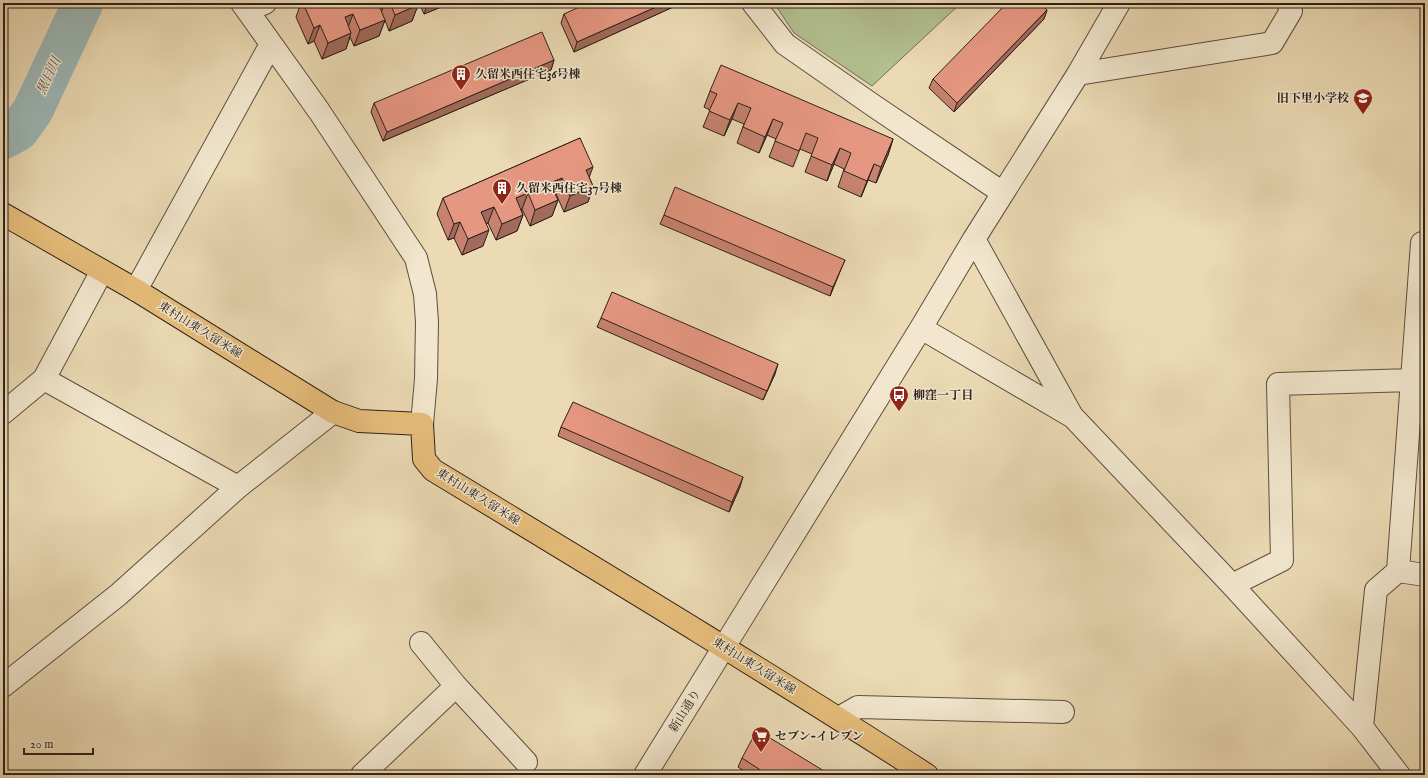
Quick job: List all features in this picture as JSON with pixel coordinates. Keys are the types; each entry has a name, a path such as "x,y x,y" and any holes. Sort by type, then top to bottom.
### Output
{"main road":[{"name":"東村山東久留米線","path":"3,214 136,290 333,412 359,421 422,424 424,459 433,470 725,647 927,775"}],"street":[{"path":"752,3 785,44 1003,193"},
{"name":"新山通り","path":"645,775 922,328 974,239 1078,74 1119,3"},
{"path":"1078,74 1272,43 1290,11 1288,3"},
{"path":"251,5 270,44 319,111 416,258 425,294 427,322 426,379 422,424"},
{"path":"136,290 270,44"},
{"path":"974,239 1073,417 1232,585 1362,727 1399,775"},
{"path":"1362,727 1376,590 1398,571 1422,243 1425,244"},
{"path":"3,413 44,378 102,271"},
{"path":"922,328 1073,417"},
{"path":"44,378 238,487"},
{"path":"1232,585 1282,560 1278,384 1412,380"},
{"path":"3,686 118,595 238,487 333,412"},
{"path":"1398,571 1425,575"},
{"path":"421,642 456,686 526,762"},
{"path":"362,775 456,686"},
{"path":"839,718 858,706 1062,712"}],"green space":[{"path":"774,3 961,3 872,86 794,33"}],"building":[{"path":"303,3 378,3 385,20 360,30 353,14 345,17 351,33 328,43 320,25 314,28"},
{"path":"390,3 417,3 418,5 395,15"},
{"path":"588,3 665,3 577,42 564,14"},
{"path":"1007,3 1040,3 1047,10 957,103 933,79"},
{"name":"久留米西住宅36号棟","path":"542,32 554,60 387,132 374,103"},
{"path":"721,65 893,139 881,167 874,164 867,181 844,171 851,153 840,148 832,165 811,156 818,138 806,133 799,151 775,141 783,123 773,119 765,137 743,127 751,108 738,103 730,120 709,111 717,94 710,91"},
{"name":"久留米西住宅37号棟","path":"580,138 593,167 586,170 593,186 570,196 562,178 550,183 558,200 535,210 528,193 516,198 523,215 502,224 494,207 481,212 489,230 468,239 460,222 454,224 443,198"},
{"path":"675,187 845,260 833,287 664,215"},
{"path":"612,292 778,364 767,391 601,318"},
{"path":"573,402 743,477 732,502 561,427"},
{"path":"757,730 824,771 822,775 768,775 742,758"}],"waterway":[{"name":"黒目川","path":"3,139 18,131 33,110 83,3"}],"place":[{"name":"久留米西住宅36号棟","path":"461,91"},
{"name":"旧下里小学校","path":"1363,115"},
{"name":"久留米西住宅37号棟","path":"502,205"},
{"name":"柳窪一丁目","path":"899,412"},
{"name":"セブン-イレブン","path":"761,753"}]}
